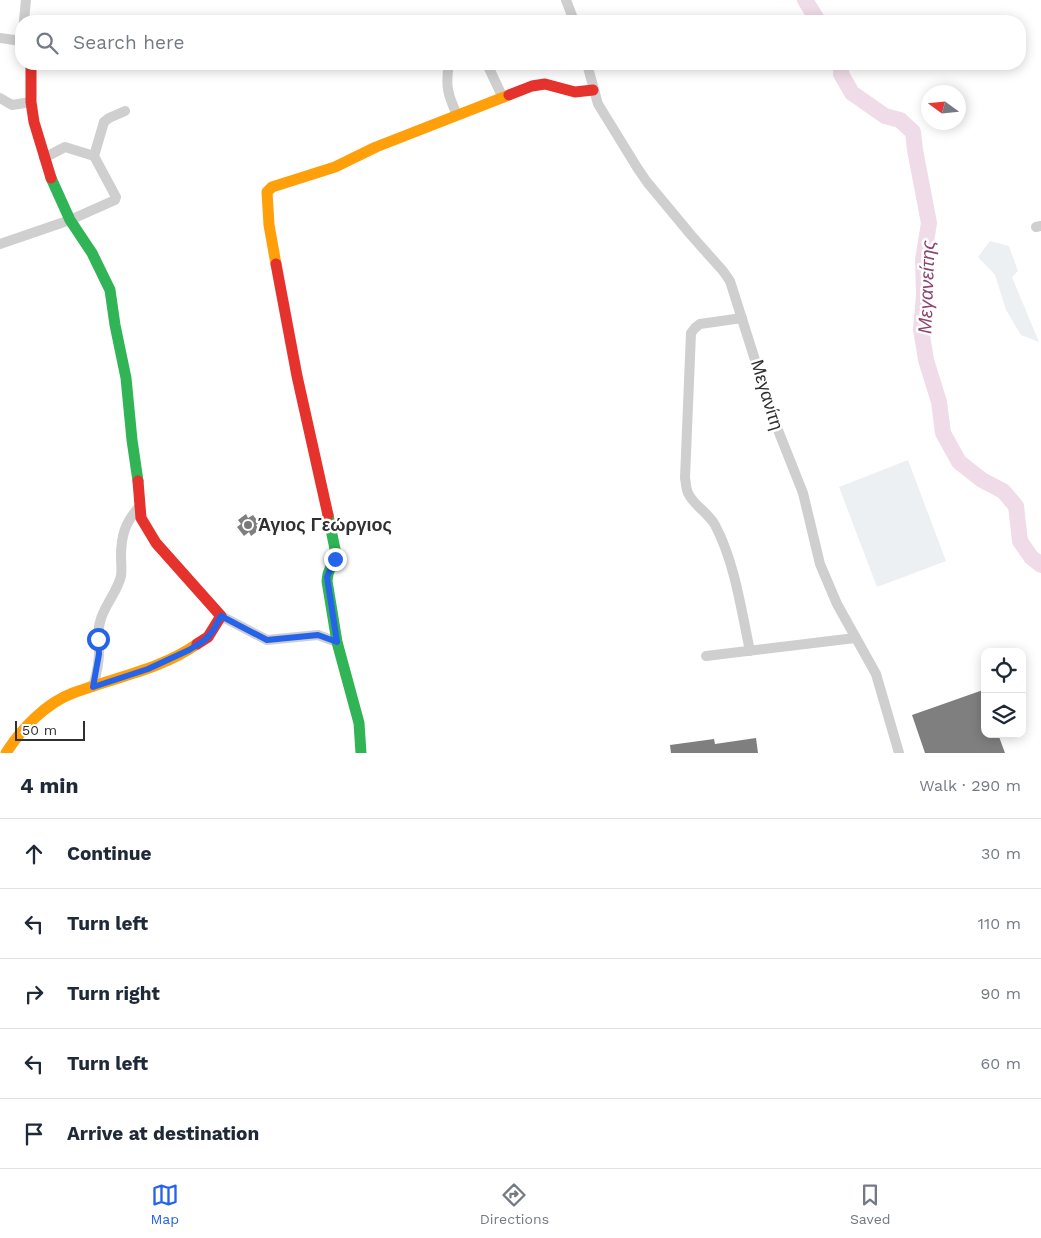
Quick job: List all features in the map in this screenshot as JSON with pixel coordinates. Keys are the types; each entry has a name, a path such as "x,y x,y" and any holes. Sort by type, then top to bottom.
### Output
{"street":[{"path":"25,15 26,0"},
{"path":"566,0 572,15"},
{"path":"0,38 15,40"},
{"path":"31,70 31,102 35,130 44,158 70,220 92,253 110,290 114,325 126,378 141,518 152,538 221,616 267,640 318,635 337,642"},
{"path":"448,70 446,85 457,115"},
{"path":"490,70 503,98"},
{"name":"Μεγανίτη","path":"588,70 593,90 603,112 647,182 727,276 734,288 774,420 803,492 820,564 836,604 876,674 899,753"},
{"path":"362,753 359,723 337,642 327,577 336,554 297,376 269,225 267,192 277,184 318,174 361,156 376,147 538,84 550,85 575,92 593,90"},
{"path":"0,98 12,105 31,102"},
{"path":"94,156 104,122 125,111"},
{"path":"0,244 70,220 115,200 116,197 98,160 94,156 65,147 44,158"},
{"path":"742,318 700,324 691,334 685,478 687,492 712,520 725,549 735,579 750,651"},
{"path":"93,687 99,654 99,623 116,590 121,575 125,527 128,520 139,507"},
{"path":"6,753 14,741 48,706 68,695 148,669 189,650 205,640 213,631 221,616"},
{"path":"706,656 855,638"}],"shaded area":[{"path":"990,241 1009,246 1018,271 1012,277 1039,342 1021,335 1006,310 995,275 978,257"},
{"path":"908,460 946,561 877,587 839,487"}],"building":[{"name":"Άγιος Γεώργιος","path":"246,514 248,518 253,515 259,523 256,525 259,530 251,536 249,532 244,536 237,527 241,524 238,520"},
{"path":"981,691 981,738 999,738 1005,753 925,753 912,715"},
{"path":"756,738 758,753 671,753 670,745 714,739 715,744"}],"waterway":[{"name":"Μεγανείτης","path":"805,0 814,15"},
{"name":"Μεγανείτης","path":"841,70 841,74 852,93 885,116 900,120 913,132 929,223 923,260 924,295 921,329 926,360 939,402 943,433 959,462 982,480 1003,491 1016,506 1020,541 1031,557 1041,565"}],"traffic: fast":[{"path":"51,178 70,220 92,253 110,290 126,378 138,481"},
{"path":"328,515 336,554 327,581 337,642 359,723 361,753"}],"traffic: slow":[{"path":"276,264 269,225 267,192 272,187 335,167 376,147 509,95"},
{"path":"6,753 35,718 63,697 153,667 197,644"}],"traffic: jam":[{"path":"31,70 31,102 34,122 51,178"},
{"path":"509,95 532,86 545,84 575,92 593,90"},
{"path":"276,264 297,376 328,515"},
{"path":"138,481 141,518 156,543 221,616 208,637 197,644"}],"place":[{"name":"Άγιος Γεώργιος","path":"248,525"}],"route":[{"path":"98,639 99,661 93,687 148,669 189,650 205,640 213,631 221,616 267,640 274,641 318,635 337,642 327,577 335,559"}]}
